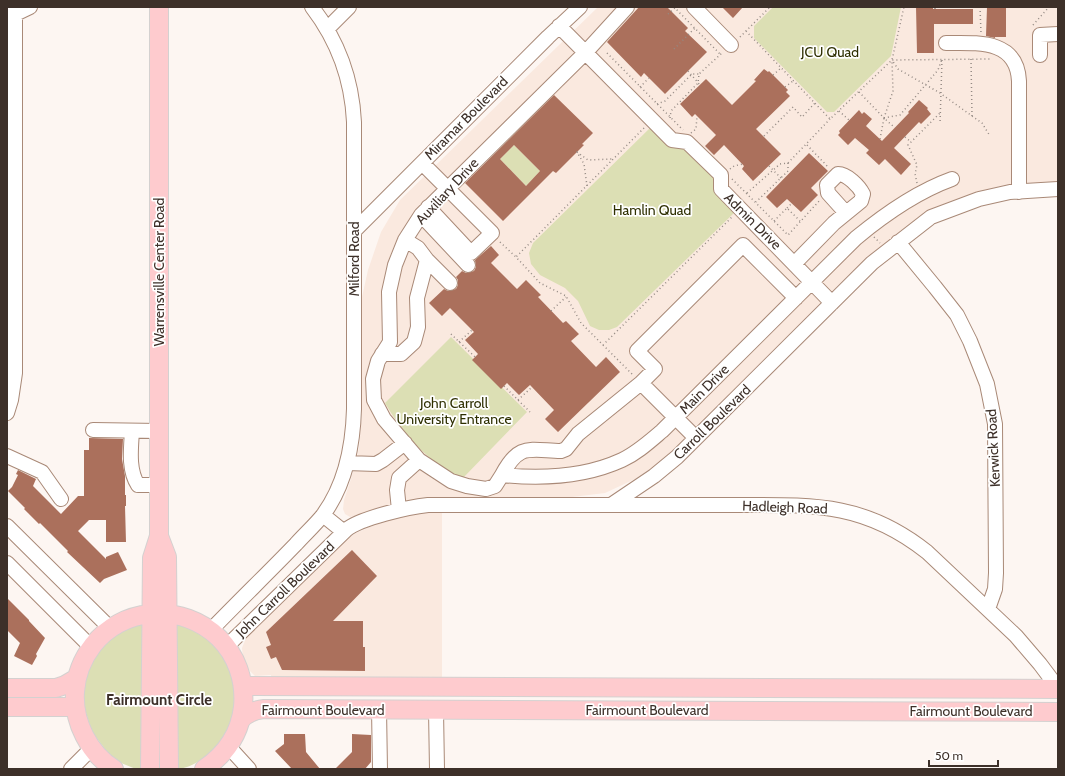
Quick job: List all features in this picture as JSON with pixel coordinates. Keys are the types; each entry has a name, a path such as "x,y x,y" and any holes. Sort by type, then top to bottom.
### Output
{"main road":[{"name":"Warrensville Center Road","path":"150,769 159,613 167,557 159,536 159,7"},
{"name":"Warrensville Center Road","path":"159,613 169,769"},
{"path":"110,768 92,748 77,719 75,706 77,678 91,647 110,628 132,617 159,613 189,618 201,623 211,630 226,646 237,664 243,686 243,704 240,721 234,737 209,768"},
{"path":"7,688 56,688 77,678"},
{"name":"Fairmount Boulevard","path":"243,686 1058,688"},
{"path":"7,707 75,706"},
{"name":"Fairmount Boulevard","path":"240,721 244,716 261,709 1058,712"}],"street":[{"path":"7,413 11,400 15,373 13,13 30,7"},
{"name":"Milford Road","path":"312,7 328,28 343,63 350,86 354,122 354,409 352,441 347,463 338,487 323,515"},
{"path":"328,28 349,7"},
{"name":"Miramar Boulevard","path":"354,231 559,26 580,7"},
{"name":"Auxiliary Drive","path":"419,460 384,419 374,400 374,380 378,361 390,342 389,292 395,265 405,240 425,211 447,188 585,53 628,7"},
{"path":"694,7 726,50"},
{"name":"Admin Drive","path":"559,26 672,140 687,142 721,175 721,189 832,303"},
{"path":"1040,54 1040,35 1058,34"},
{"path":"946,43 981,43 1007,53 1015,61 1018,71 1020,192"},
{"path":"422,163 492,233 471,252 425,211"},
{"path":"794,264 834,223 861,201 863,194 861,190 845,175 838,174 827,185 827,189 828,193 846,213"},
{"name":"Main Drive","path":"502,475 524,477 583,473 622,460 640,449 662,432 856,238 886,214 920,193 952,179"},
{"name":"Carroll Boulevard","path":"611,505 664,468 872,263 931,217 979,199 1020,192 1058,189"},
{"path":"425,211 468,265"},
{"path":"405,240 418,248 427,260 450,283"},
{"name":"Kerwick Road","path":"898,242 936,287 957,315 976,354 990,398 995,424 996,573 995,589 988,609"},
{"path":"399,510 397,490 399,478 419,460 452,481 467,486 486,488 495,486 509,463 515,456 523,451 561,451 566,449 578,434 641,383 655,369 637,351 743,245 796,298"},
{"path":"382,354 401,354 414,342 418,327 417,298 427,260"},
{"path":"641,383 696,438"},
{"path":"93,430 159,431"},
{"path":"132,431 131,456 133,478 138,485 159,485"},
{"path":"347,463 376,464 405,443"},
{"path":"7,456 42,472 61,499"},
{"path":"323,515 344,532 353,525 399,510 437,504 611,505"},
{"name":"Hadleigh Road","path":"611,505 794,505 821,507 858,514 894,530 916,543 938,561 1016,636 1058,688"},
{"name":"John Carroll Boulevard","path":"211,630 323,515"},
{"path":"7,526 110,628"},
{"name":"John Carroll Boulevard","path":"226,646 344,532"},
{"path":"7,563 91,647"},
{"path":"379,709 380,769"},
{"path":"436,710 437,769"},
{"path":"228,746 249,769"},
{"path":"71,769 92,748"}],"path":[{"path":"770,7 746,31 830,119"},
{"path":"880,139 884,118 893,92 892,60 904,7"},
{"path":"980,7 981,43"},
{"path":"668,14 674,8 695,28 726,50"},
{"path":"674,49 695,28"},
{"path":"747,193 780,164 788,164 830,119 892,60 994,58"},
{"path":"884,118 900,115 938,70 942,59"},
{"path":"940,124 942,59"},
{"path":"971,59 972,116"},
{"path":"892,60 898,69 940,92 982,123 990,136"},
{"path":"773,75 781,68"},
{"path":"688,71 699,84"},
{"path":"657,104 665,101 692,74 698,74 699,84"},
{"path":"640,87 649,78"},
{"path":"786,88 793,81"},
{"path":"670,118 671,110 699,84"},
{"path":"858,92 895,128"},
{"path":"764,136 793,107 802,117 815,103"},
{"path":"839,111 849,120"},
{"path":"920,193 915,174 918,165 908,145 940,113"},
{"path":"688,135 696,128 697,116"},
{"path":"516,257 648,124"},
{"path":"905,137 911,142"},
{"path":"807,145 836,176"},
{"path":"587,186 584,164 577,152 588,160 613,159"},
{"path":"726,173 734,166 743,164"},
{"path":"756,202 788,171 788,164"},
{"path":"769,166 783,180"},
{"path":"774,221 792,203"},
{"path":"787,208 800,221"},
{"path":"603,344 736,214"},
{"path":"492,233 540,283 566,296 581,323 641,383"},
{"path":"552,311 566,296"},
{"path":"460,342 472,330"},
{"path":"451,334 475,358"},
{"path":"504,386 530,412"},
{"path":"518,400 532,387"}],"shaded area":[{"path":"598,7 1058,7 1058,184 1001,186 976,192 952,202 913,223 884,244 846,278 665,459 635,479 605,493 564,498 374,512 350,517 345,514 343,509 344,500 359,448 362,412 362,297 368,270 381,232 400,200"},
{"path":"442,510 442,683 272,682 271,675 255,676 246,667 243,659 242,648 248,633 338,545 356,533 404,514"}],"green space":[{"name":"JCU Quad","path":"773,7 901,7 891,56 834,112 827,112 754,38 754,26"},
{"name":"Hamlin Quad","path":"651,127 685,147 714,178 735,212 617,327 609,330 599,330 590,326 578,301 565,288 540,275 531,264 529,253 533,243"},
{"path":"514,145 540,171 526,186 500,159"},
{"name":"John Carroll University Entrance","path":"451,337 527,412 463,478 439,465 418,447 400,426 385,403"},
{"path":"140,624 143,626 142,769 136,769 121,763 108,753 92,732 83,703 84,681 97,652 123,630"},
{"path":"176,624 202,635 218,648 229,666 233,679 234,692 234,706 231,719 226,732 218,744 209,754 198,762 180,769 176,769"}],"building":[{"path":"639,7 667,7 688,28 685,31 707,52 665,94 644,73 641,77 607,42"},
{"path":"722,7 743,7 733,18"},
{"path":"916,7 933,7 933,9 973,9 973,24 934,24 934,53 917,53"},
{"path":"987,7 1006,7 1006,37 995,38 986,36"},
{"path":"764,69 768,72 769,71 788,90 786,92 790,96 756,129 781,154 753,181 742,169 744,166 724,145 714,155 705,146 716,135 695,114 692,117 680,104 706,79 732,105 756,81 754,80"},
{"path":"554,95 593,133 582,144 584,145 556,173 553,171 503,221 465,183","holes":["514,145 540,171 526,186 500,159"]},
{"path":"919,100 928,108 927,109 931,114 921,124 919,122 894,148 911,164 901,175 885,159 879,165 866,153 869,150 855,138 848,145 838,135 840,133 839,131 859,110 862,114 864,112 872,119 866,126 882,141 909,113 908,112"},
{"path":"809,153 828,171 811,188 818,195 801,212 787,199 777,208 766,197"},
{"path":"491,246 499,255 491,263 517,289 526,280 541,295 538,297 563,323 566,321 579,334 571,341 596,367 606,357 620,372 558,432 545,419 554,410 530,385 519,395 507,383 501,389 472,360 478,354 465,340 474,332 450,308 442,316 429,303 444,289 448,291 456,289 458,280 456,277 462,271 466,273 474,271 476,267 475,260"},
{"path":"89,438 123,439 122,459 126,495 126,542 106,542 106,520 89,520 78,531 106,559 106,557 118,552 127,570 104,579 100,583 24,509 25,508 8,491 12,487 18,475 16,474 18,470 36,479 33,486 61,514 78,496 84,496 84,450 89,450"},
{"path":"352,550 377,576 333,621 363,621 365,671 282,670 276,657 271,659 266,647 271,645 266,632"},
{"path":"7,598 45,638 32,665 14,656 20,643 7,630"},
{"path":"284,734 305,734 306,752 320,769 292,769 275,751 284,744"},
{"path":"352,734 371,735 371,762 365,769 335,769 352,752"}],"district":[{"name":"Fairmount Circle","path":"159,700"}]}
